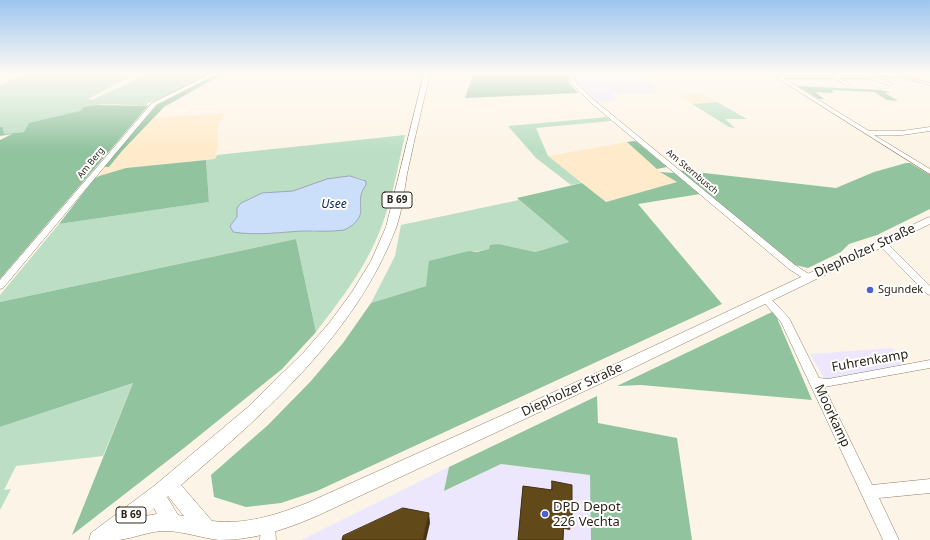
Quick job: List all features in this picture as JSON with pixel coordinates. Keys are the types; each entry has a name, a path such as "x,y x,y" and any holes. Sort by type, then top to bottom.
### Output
{"main road":[{"name":"B 69","path":"101,538 162,490 242,422 302,363 341,316 363,285 391,226 421,99"},
{"name":"Diepholzer Straße","path":"101,538 151,523 173,523 193,528 268,534 313,509 599,378 930,220"},
{"path":"162,490 164,510 173,523"},
{"path":"162,490 207,529"}],"street":[{"name":"Am Berg","path":"0,286 154,104 164,99"},
{"name":"Am Sternbusch","path":"590,99 792,267 809,278"},
{"path":"813,99 930,172"},
{"path":"867,133 902,133 930,129"},
{"path":"918,165 930,164"},
{"path":"880,244 886,247 930,292"},
{"name":"Moorkamp","path":"765,298 785,320 891,540"},
{"name":"Fuhrenkamp","path":"816,382 828,383 930,364"},
{"path":"867,491 877,492 930,486"}],"shaded area":[{"path":"594,99 618,100 597,102"},
{"path":"685,99 712,99 717,102 692,104"},
{"path":"224,113 217,129 218,143 215,159 126,168 99,176 103,167 109,167 122,151 154,118"},
{"path":"627,142 657,169 677,182 606,202 548,156"},
{"path":"892,348 913,371 829,387 810,354"},
{"path":"501,464 591,475 591,540 301,540 449,467 445,491"}],"green space":[{"path":"0,99 157,99 146,104 148,106 112,104 93,106 24,132 4,134 3,127 0,127"},
{"path":"168,99 178,99 164,107 122,151 109,167 103,167 157,105"},
{"path":"886,99 895,99 898,101"},
{"path":"717,102 747,119 725,119 735,128 729,127 692,104"},
{"path":"96,105 148,106 0,279 0,140 12,134 0,136 0,127 3,127 4,134 24,132 29,123 80,111 84,107"},
{"path":"607,117 611,121 536,128 548,156 582,183 571,185 536,158 508,126"},
{"path":"405,135 390,202 376,240 363,265 341,299 316,332 296,239 0,302 0,295 59,224 209,202 206,160 215,159 217,155","holes":["350,176 363,179 366,185 361,191 360,204 318,232 303,231 245,234 230,226 237,217 237,208 250,198 263,194 292,191 342,177"]},
{"path":"634,141 667,167 657,169 627,142"},
{"path":"206,160 209,202 59,224 94,179 99,176 126,168"},
{"path":"910,163 930,175 930,209 877,235 849,244 841,252 808,268 795,265 678,170 836,188 874,172"},
{"path":"660,172 674,173 700,194 638,204 722,304 317,491 281,503 246,507 214,497 211,475 268,425 311,381 343,343 371,303 426,286 429,261 469,251 477,252 489,249 490,245 499,244 535,252 569,242 517,198 582,183 606,202 677,182"},
{"path":"519,200 569,242 535,252 499,244 485,250 469,251 426,286 371,303 395,256 401,225"},
{"path":"296,239 316,332 282,369 184,448 72,535 133,383 0,427 0,302"},
{"path":"774,311 812,400 641,385 617,386"},
{"path":"133,383 103,456 16,466 4,490 11,489 0,510 0,427"},
{"path":"597,396 598,423 677,438 692,540 591,540 590,475 501,464 444,491 449,467"}],"water":[{"name":"Usee","path":"350,176 366,181 366,185 360,199 360,215 354,224 344,230 251,234 233,232 230,226 237,217 237,208 241,203 262,193 293,191 327,179"}],"building":[{"name":"DPD Depot 226 Vechta","path":"552,481 572,485 572,520 564,519 563,540 518,540 523,486 552,490"},
{"path":"403,508 429,513 423,540 342,540 343,536"}],"place":[{"name":"Sgundek","path":"870,290"},
{"name":"DPD Depot 226 Vechta","path":"545,514"}]}
